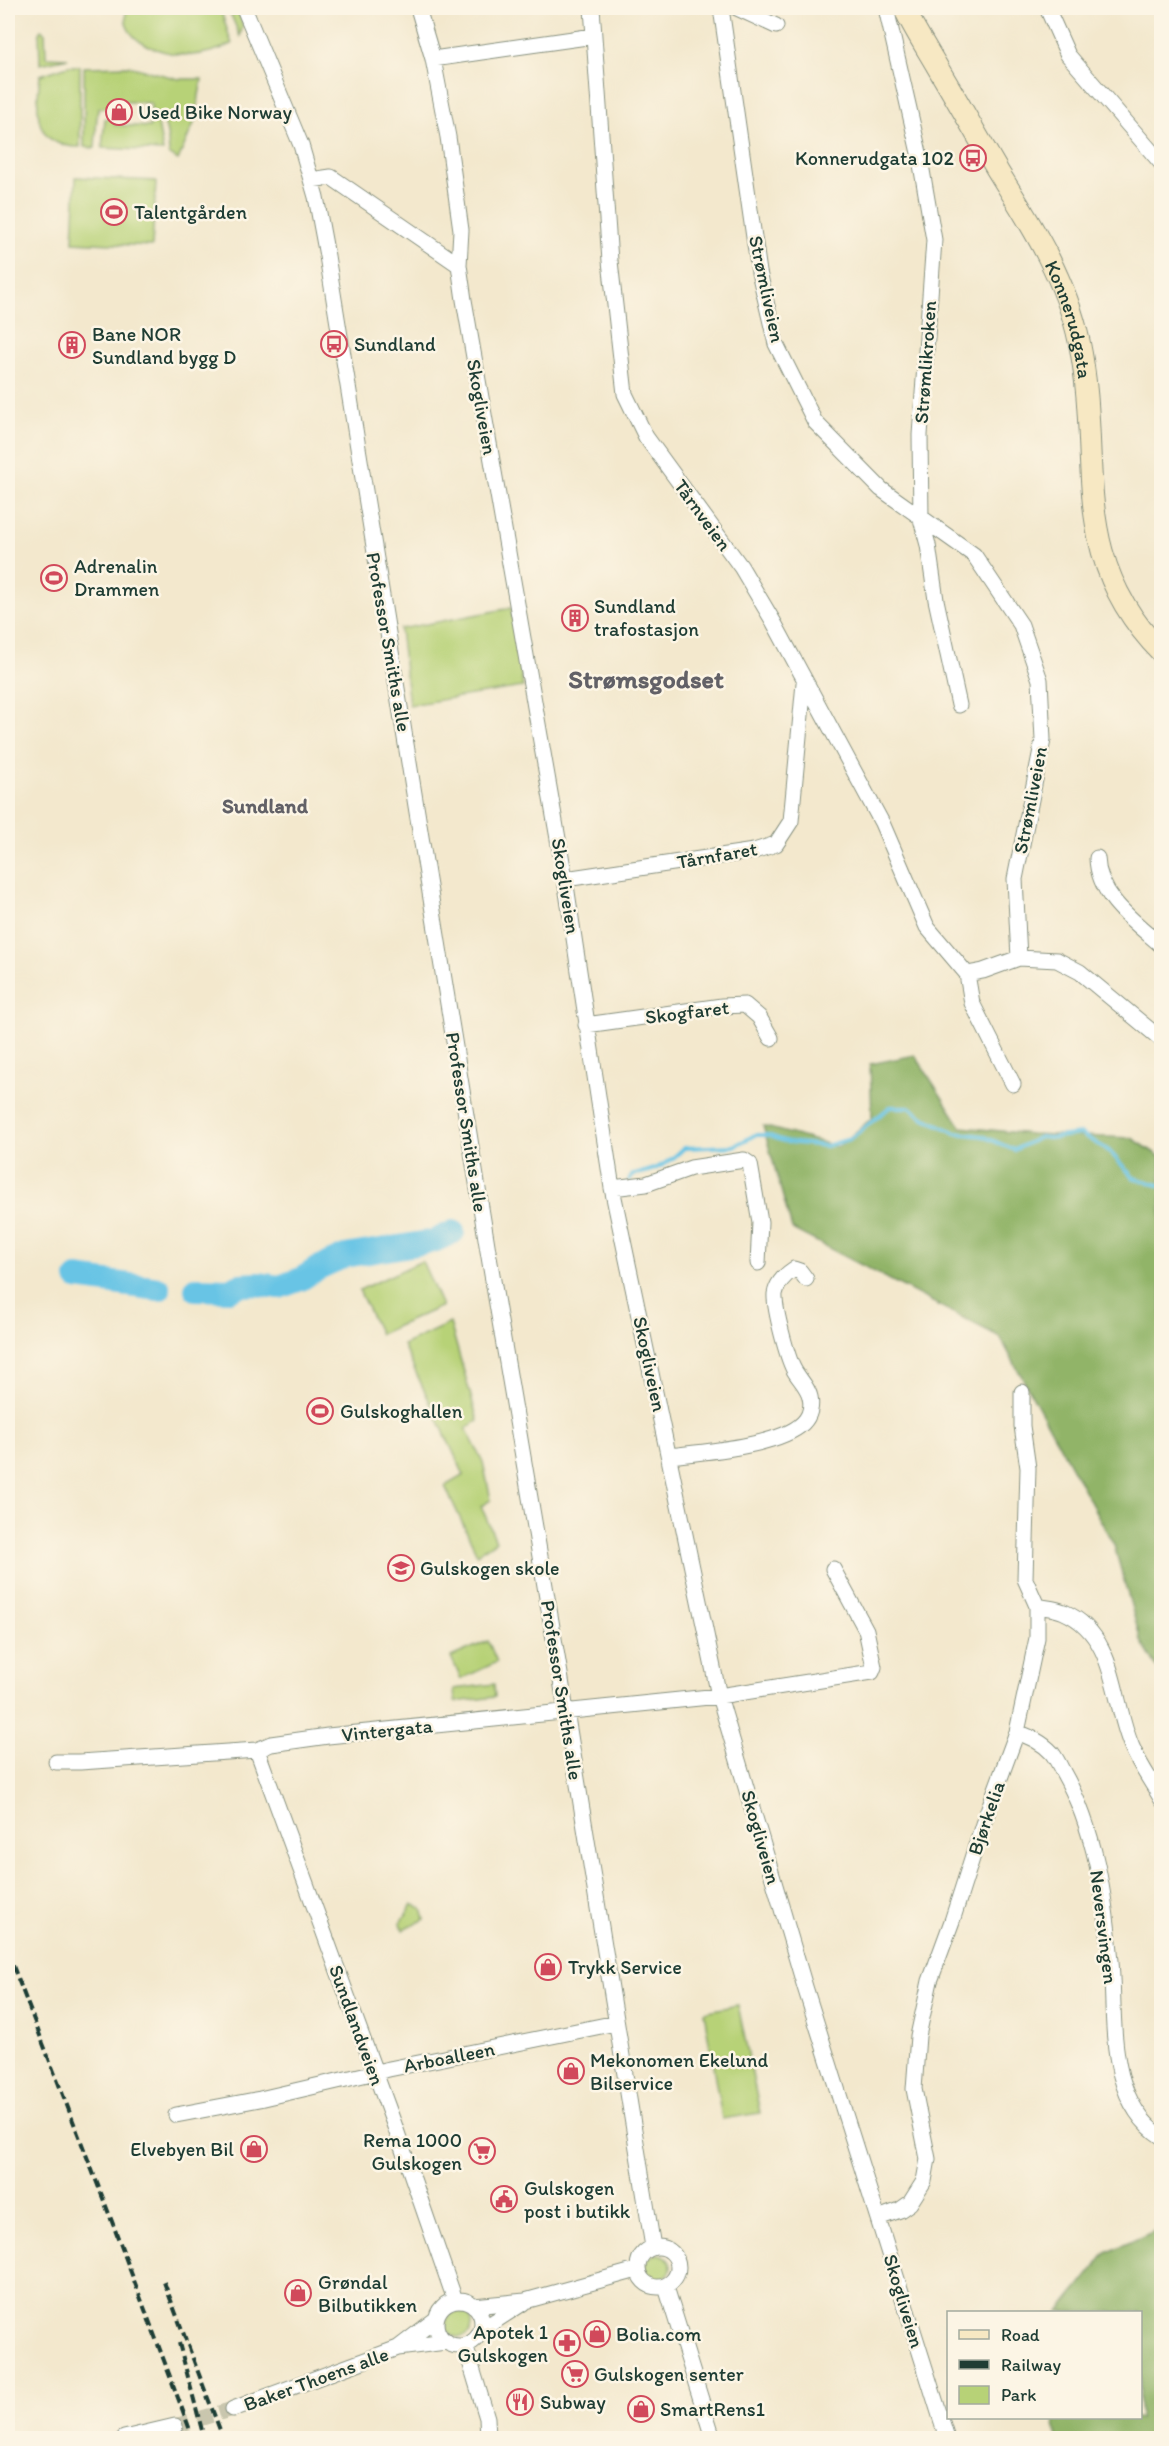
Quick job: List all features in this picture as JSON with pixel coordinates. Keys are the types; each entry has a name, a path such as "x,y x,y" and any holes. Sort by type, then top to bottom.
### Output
{"main road":[{"name":"Konnerudgata","path":"904,8 1037,234 1060,282 1074,320 1081,352 1086,387 1093,506 1101,549 1120,599 1142,632 1161,653"}],"street":[{"name":"Professor Smiths alle","path":"244,8 289,112 311,180 327,256 488,1251 653,2247"},
{"name":"Skogliveien","path":"418,8 433,59 448,137 461,230 459,265 483,418 528,656 565,879 612,1188 719,1696 805,1987 947,2439"},
{"name":"Tårnveien","path":"592,8 610,261 625,394 646,437 744,573 882,823 927,927 967,974"},
{"name":"Strømliveien","path":"721,8 759,272 776,344 815,423 881,489 974,555 1021,625 1040,680 1042,740 1015,879 1019,958"},
{"path":"737,8 776,26"},
{"name":"Strømlikroken","path":"886,8 929,205 934,240 920,435 921,519"},
{"path":"1053,10 1068,56 1161,164"},
{"path":"433,59 594,36"},
{"path":"311,180 331,177 459,265"},
{"path":"921,519 959,705"},
{"name":"Tårnfaret","path":"565,879 754,851 776,844 791,821 804,683"},
{"path":"1097,858 1097,867 1114,903 1161,946"},
{"path":"1013,1084 972,1003 967,974 983,971 1019,958 1057,960 1080,972 1161,1040"},
{"name":"Skogfaret","path":"586,1024 745,1005 759,1017 771,1038"},
{"path":"612,1188 646,1184 691,1168 744,1160 750,1164 760,1222 758,1263"},
{"path":"670,1456 733,1448 759,1442 782,1435 802,1424 810,1413 811,1400 808,1391 793,1369 775,1294 783,1276 794,1269 800,1271 806,1279"},
{"name":"Bjørkelia","path":"878,2218 910,2204 924,2181 928,2159 914,2089 920,2025 930,1981 1017,1732 1037,1638 1037,1606 1025,1579 1028,1468 1022,1426 1022,1392"},
{"name":"Vintergata","path":"56,1761 80,1762 258,1750 271,1744 328,1736 719,1696 874,1671 868,1635 833,1569"},
{"path":"1037,1606 1063,1611 1085,1624 1100,1643 1108,1661 1116,1700 1132,1748 1161,1800"},
{"name":"Neversvingen","path":"1017,1732 1036,1739 1053,1754 1072,1788 1091,1840 1105,1911 1111,1962 1114,2027 1122,2083 1138,2113 1161,2137"},
{"name":"Sundlandveien","path":"258,1750 455,2300"},
{"name":"Arboalleen","path":"177,2115 616,2023"},
{"path":"653,2247 667,2248 677,2259 678,2272 666,2287 647,2285 642,2281 637,2270 639,2258 653,2247"},
{"path":"474,2306 525,2301 637,2270"},
{"path":"666,2287 714,2439"},
{"path":"481,2330 481,2317 474,2306 463,2300 455,2300 441,2308 436,2319 438,2332 446,2342 459,2346 465,2345 481,2330 525,2301"},
{"name":"Baker Thoens alle","path":"398,2348 436,2319"},
{"name":"Baker Thoens alle","path":"234,2409 398,2348 446,2342"},
{"path":"465,2345 488,2418 488,2439"},
{"path":"124,2439 175,2426"}],"green space":[{"path":"126,8 220,8 232,44 203,54 192,55 174,54 155,49 132,34 126,24"},
{"path":"228,8 237,8 243,26 240,36"},
{"path":"41,30 45,33 46,57 68,58 40,64 39,33"},
{"path":"68,66 80,66 80,147 53,141 45,134 38,114 40,75"},
{"path":"128,66 179,79 202,79 194,123 178,160 169,154 164,123 157,114 151,111 151,103 115,101 115,107 99,108 95,148 84,147 84,67"},
{"path":"151,117 158,124 163,151 102,148 105,119 115,118 115,125 150,127"},
{"name":"Talentgården","path":"76,177 156,181 152,246 73,242"},
{"path":"511,608 523,687 409,705 400,629"},
{"path":"915,1055 961,1127 1031,1134 1132,1138 1161,1157 1161,1675 1141,1641 1114,1545 1000,1337 792,1229 763,1126 838,1147 872,1118 870,1064"},
{"path":"422,1261 442,1306 380,1334 359,1290"},
{"path":"450,1323 478,1421 466,1428 483,1462 491,1500 481,1506 496,1541 477,1554 445,1486 464,1475 403,1345"},
{"path":"488,1641 497,1662 461,1679 451,1657"},
{"path":"494,1684 495,1697 455,1702 454,1689"},
{"path":"412,1904 422,1909 425,1919 403,1930 401,1923"},
{"path":"738,2005 760,2113 722,2119 704,2012"},
{"path":"1161,2228 1161,2438 1057,2438 1053,2419 1142,2419 1142,2311 1060,2311 1106,2253"},
{"path":"658,2254 667,2258 671,2267 667,2276 658,2280 649,2276 645,2267 649,2258"},
{"path":"459,2311 468,2315 472,2324 468,2333 459,2337 450,2333 446,2324 450,2315"}],"waterway":[{"path":"629,1180 633,1174 661,1166 684,1148 734,1146 755,1135 767,1135 787,1142 826,1146 850,1139 890,1107 909,1107 924,1118 956,1133 983,1136 1014,1150 1040,1137 1081,1134 1109,1151 1134,1178 1162,1186"},
{"path":"196,1289 229,1290 240,1285 258,1284 279,1287 301,1279 318,1268 345,1256 434,1241 453,1232"},
{"path":"77,1278 159,1289"}],"tunnel":[{"path":"175,2426 233,2409"}],"railway":[{"path":"8,1953 193,2438"},
{"path":"164,2282 223,2438"},
{"path":"179,2343 204,2438"}],"place":[{"name":"Used Bike Norway","path":"119,112"},
{"name":"Konnerudgata 102","path":"973,158"},
{"name":"Talentgården","path":"114,212"},
{"name":"Sundland","path":"334,344"},
{"name":"Bane NOR Sundland bygg D","path":"72,345"},
{"name":"Adrenalin Drammen","path":"54,578"},
{"name":"Sundland trafostasjon","path":"575,618"},
{"name":"Gulskoghallen","path":"320,1411"},
{"name":"Gulskogen skole","path":"401,1568"},
{"name":"Trykk Service","path":"548,1967"},
{"name":"Mekonomen Ekelund Bilservice","path":"571,2071"},
{"name":"Elvebyen Bil","path":"254,2149"},
{"name":"Rema 1000 Gulskogen","path":"482,2151"},
{"name":"Gulskogen post i butikk","path":"504,2199"},
{"name":"Grøndal Bilbutikken","path":"298,2293"},
{"name":"Bolia.com","path":"597,2334"},
{"name":"Apotek 1 Gulskogen","path":"567,2343"},
{"name":"Gulskogen senter","path":"575,2374"},
{"name":"Subway","path":"520,2402"},
{"name":"SmartRens1","path":"641,2409"}],"district":[{"name":"Strømsgodset","path":"646,679"},
{"name":"Sundland","path":"265,805"}]}
